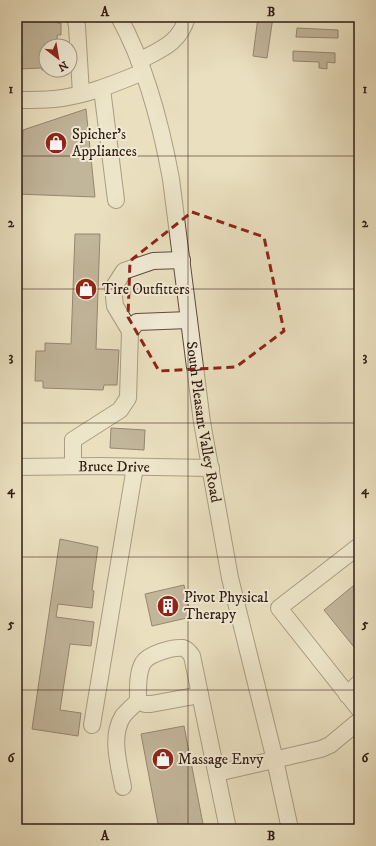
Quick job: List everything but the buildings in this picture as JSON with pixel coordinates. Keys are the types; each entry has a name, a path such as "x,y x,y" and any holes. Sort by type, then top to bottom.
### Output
{"street":[{"name":"South Pleasant Valley Road","path":"119,17 141,67 152,100 166,152 182,260 202,422 230,578 275,760 290,829"},
{"path":"17,100 54,99 102,89 141,67 176,39 183,29 187,17"},
{"path":"76,22 81,94"},
{"path":"102,89 116,200"},
{"path":"73,466 73,440 120,410 128,398 130,331 115,306 113,288 124,272 154,261 182,260"},
{"path":"130,331 137,322 189,320"},
{"name":"Bruce Drive","path":"17,466 211,468"},
{"path":"92,725 135,467"},
{"path":"359,546 279,608 359,709"},
{"path":"123,787 116,749 117,736 119,724 123,716 138,701 142,664 152,655 184,648 189,651 192,656 228,829"},
{"path":"347,695 359,683"},
{"path":"138,701 145,704 158,703 200,695"},
{"path":"217,773 321,749 330,745 359,721"}],"highlighted area":[{"path":"192,212 264,237 284,331 236,367 159,371 128,317 130,261"}],"place":[{"name":"Spicher’s Appliances","path":"56,143"},
{"name":"Tire Outfitters","path":"86,289"},
{"name":"Pivot Physical Therapy","path":"168,606"},
{"name":"Massage Envy","path":"163,759"}]}
